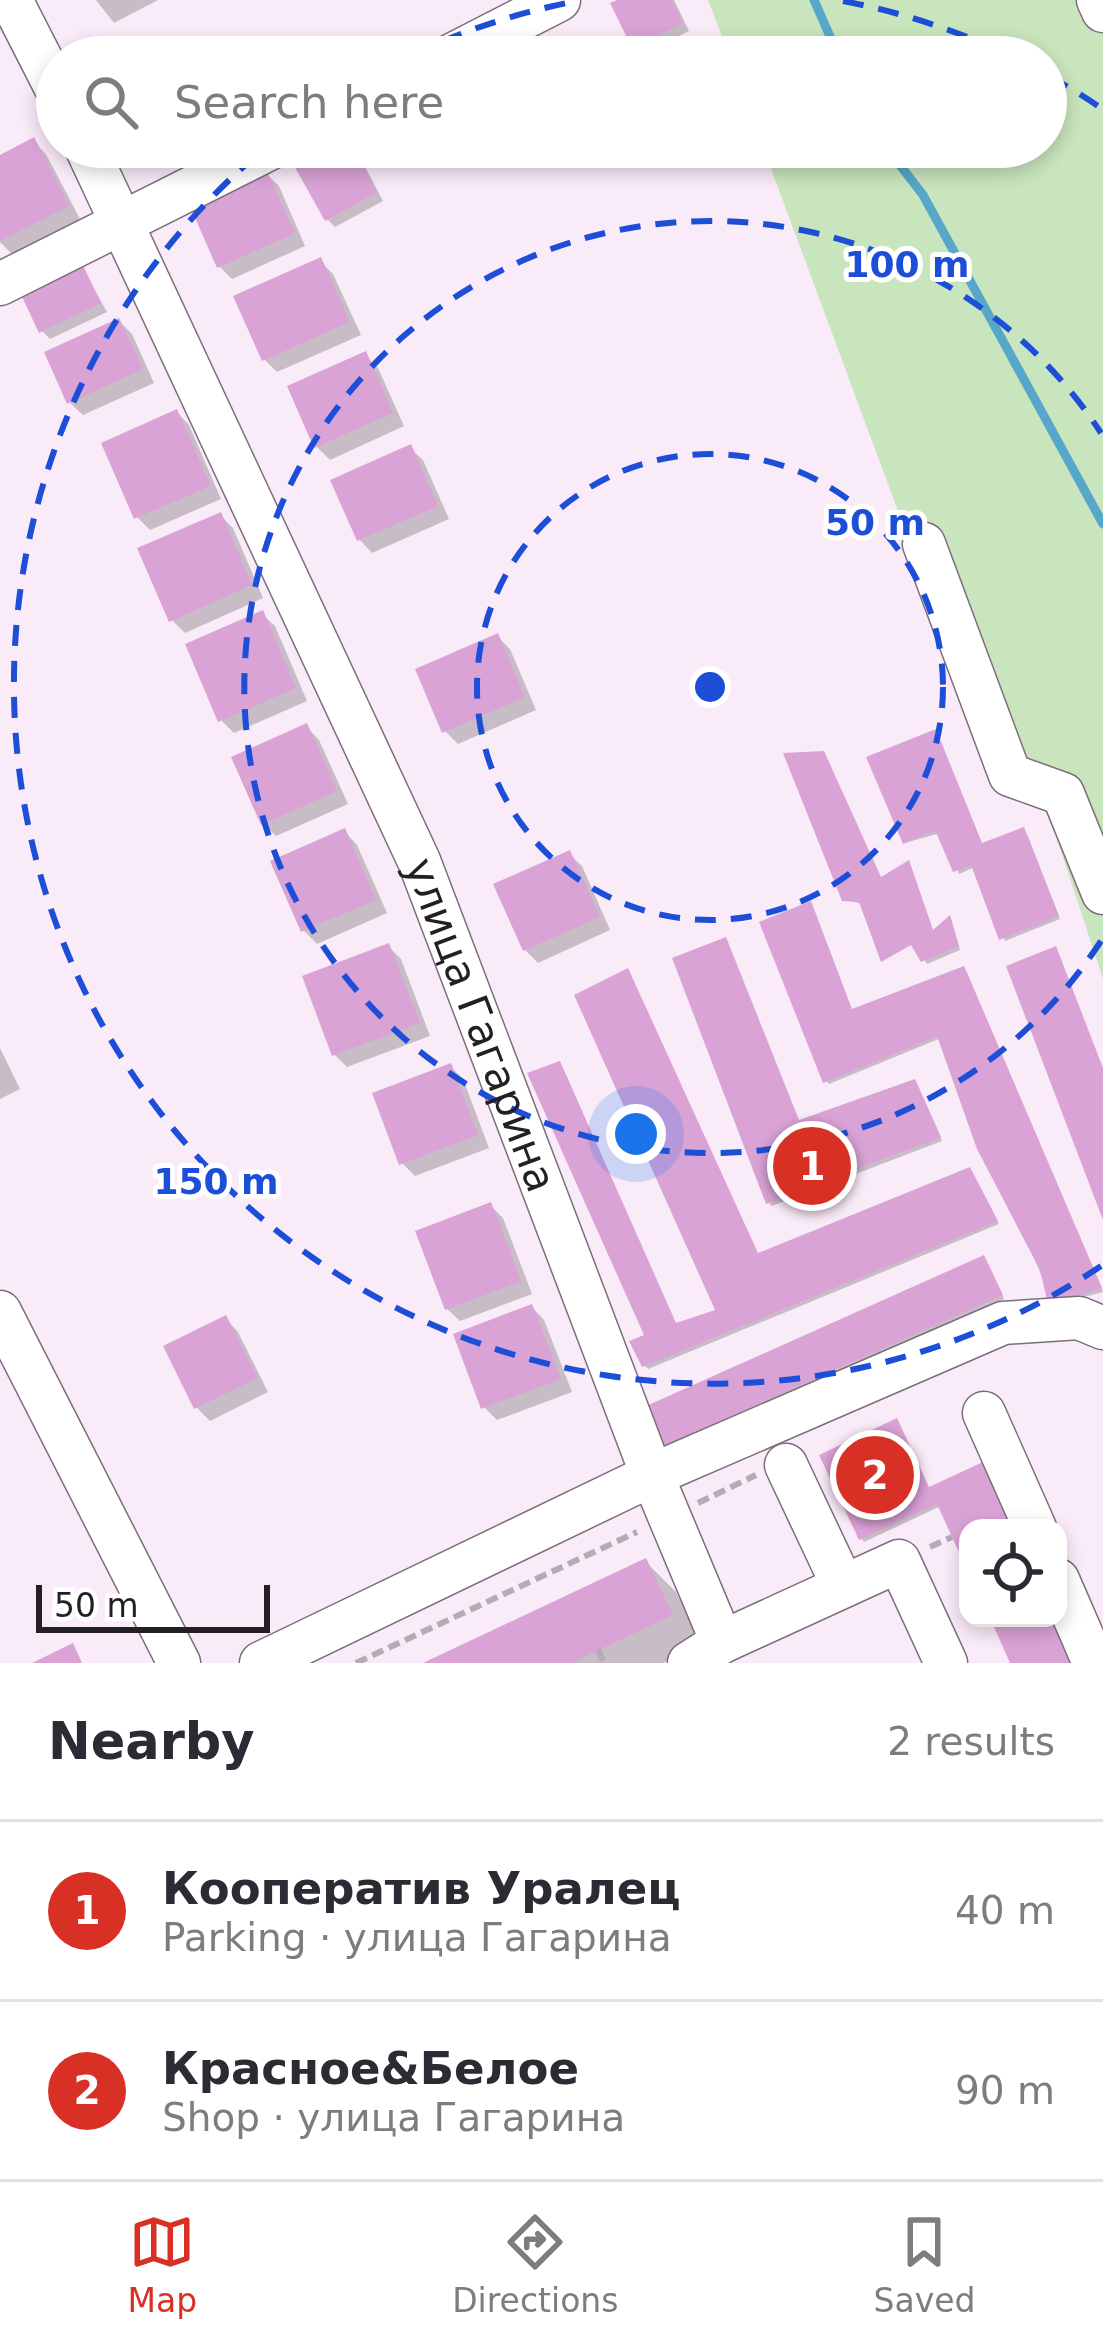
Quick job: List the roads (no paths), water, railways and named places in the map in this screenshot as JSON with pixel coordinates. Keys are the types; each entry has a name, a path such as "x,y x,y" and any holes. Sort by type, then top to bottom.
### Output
{"street":[{"path":"11,0 36,49"},
{"path":"489,36 559,0"},
{"path":"1098,0 1103,11"},
{"name":"улица Гагарина","path":"97,168 419,861 652,1475 706,1652"},
{"path":"0,284 232,168"},
{"path":"924,544 1010,775 1063,794 1103,893"},
{"path":"0,1312 179,1663"},
{"path":"261,1663 652,1475 1003,1323 1079,1318 1103,1328"},
{"path":"984,1413 1031,1519"},
{"path":"786,1465 843,1586"},
{"path":"706,1652 899,1561 946,1663"},
{"path":"1067,1601 1094,1663"}],"waterway":[{"path":"814,0 830,36"},
{"path":"902,168 923,195 1103,524"}],"place":[{"name":"Кооператив Уралец","path":"812,1166"},
{"name":"Красное&Белое","path":"875,1475"}]}
